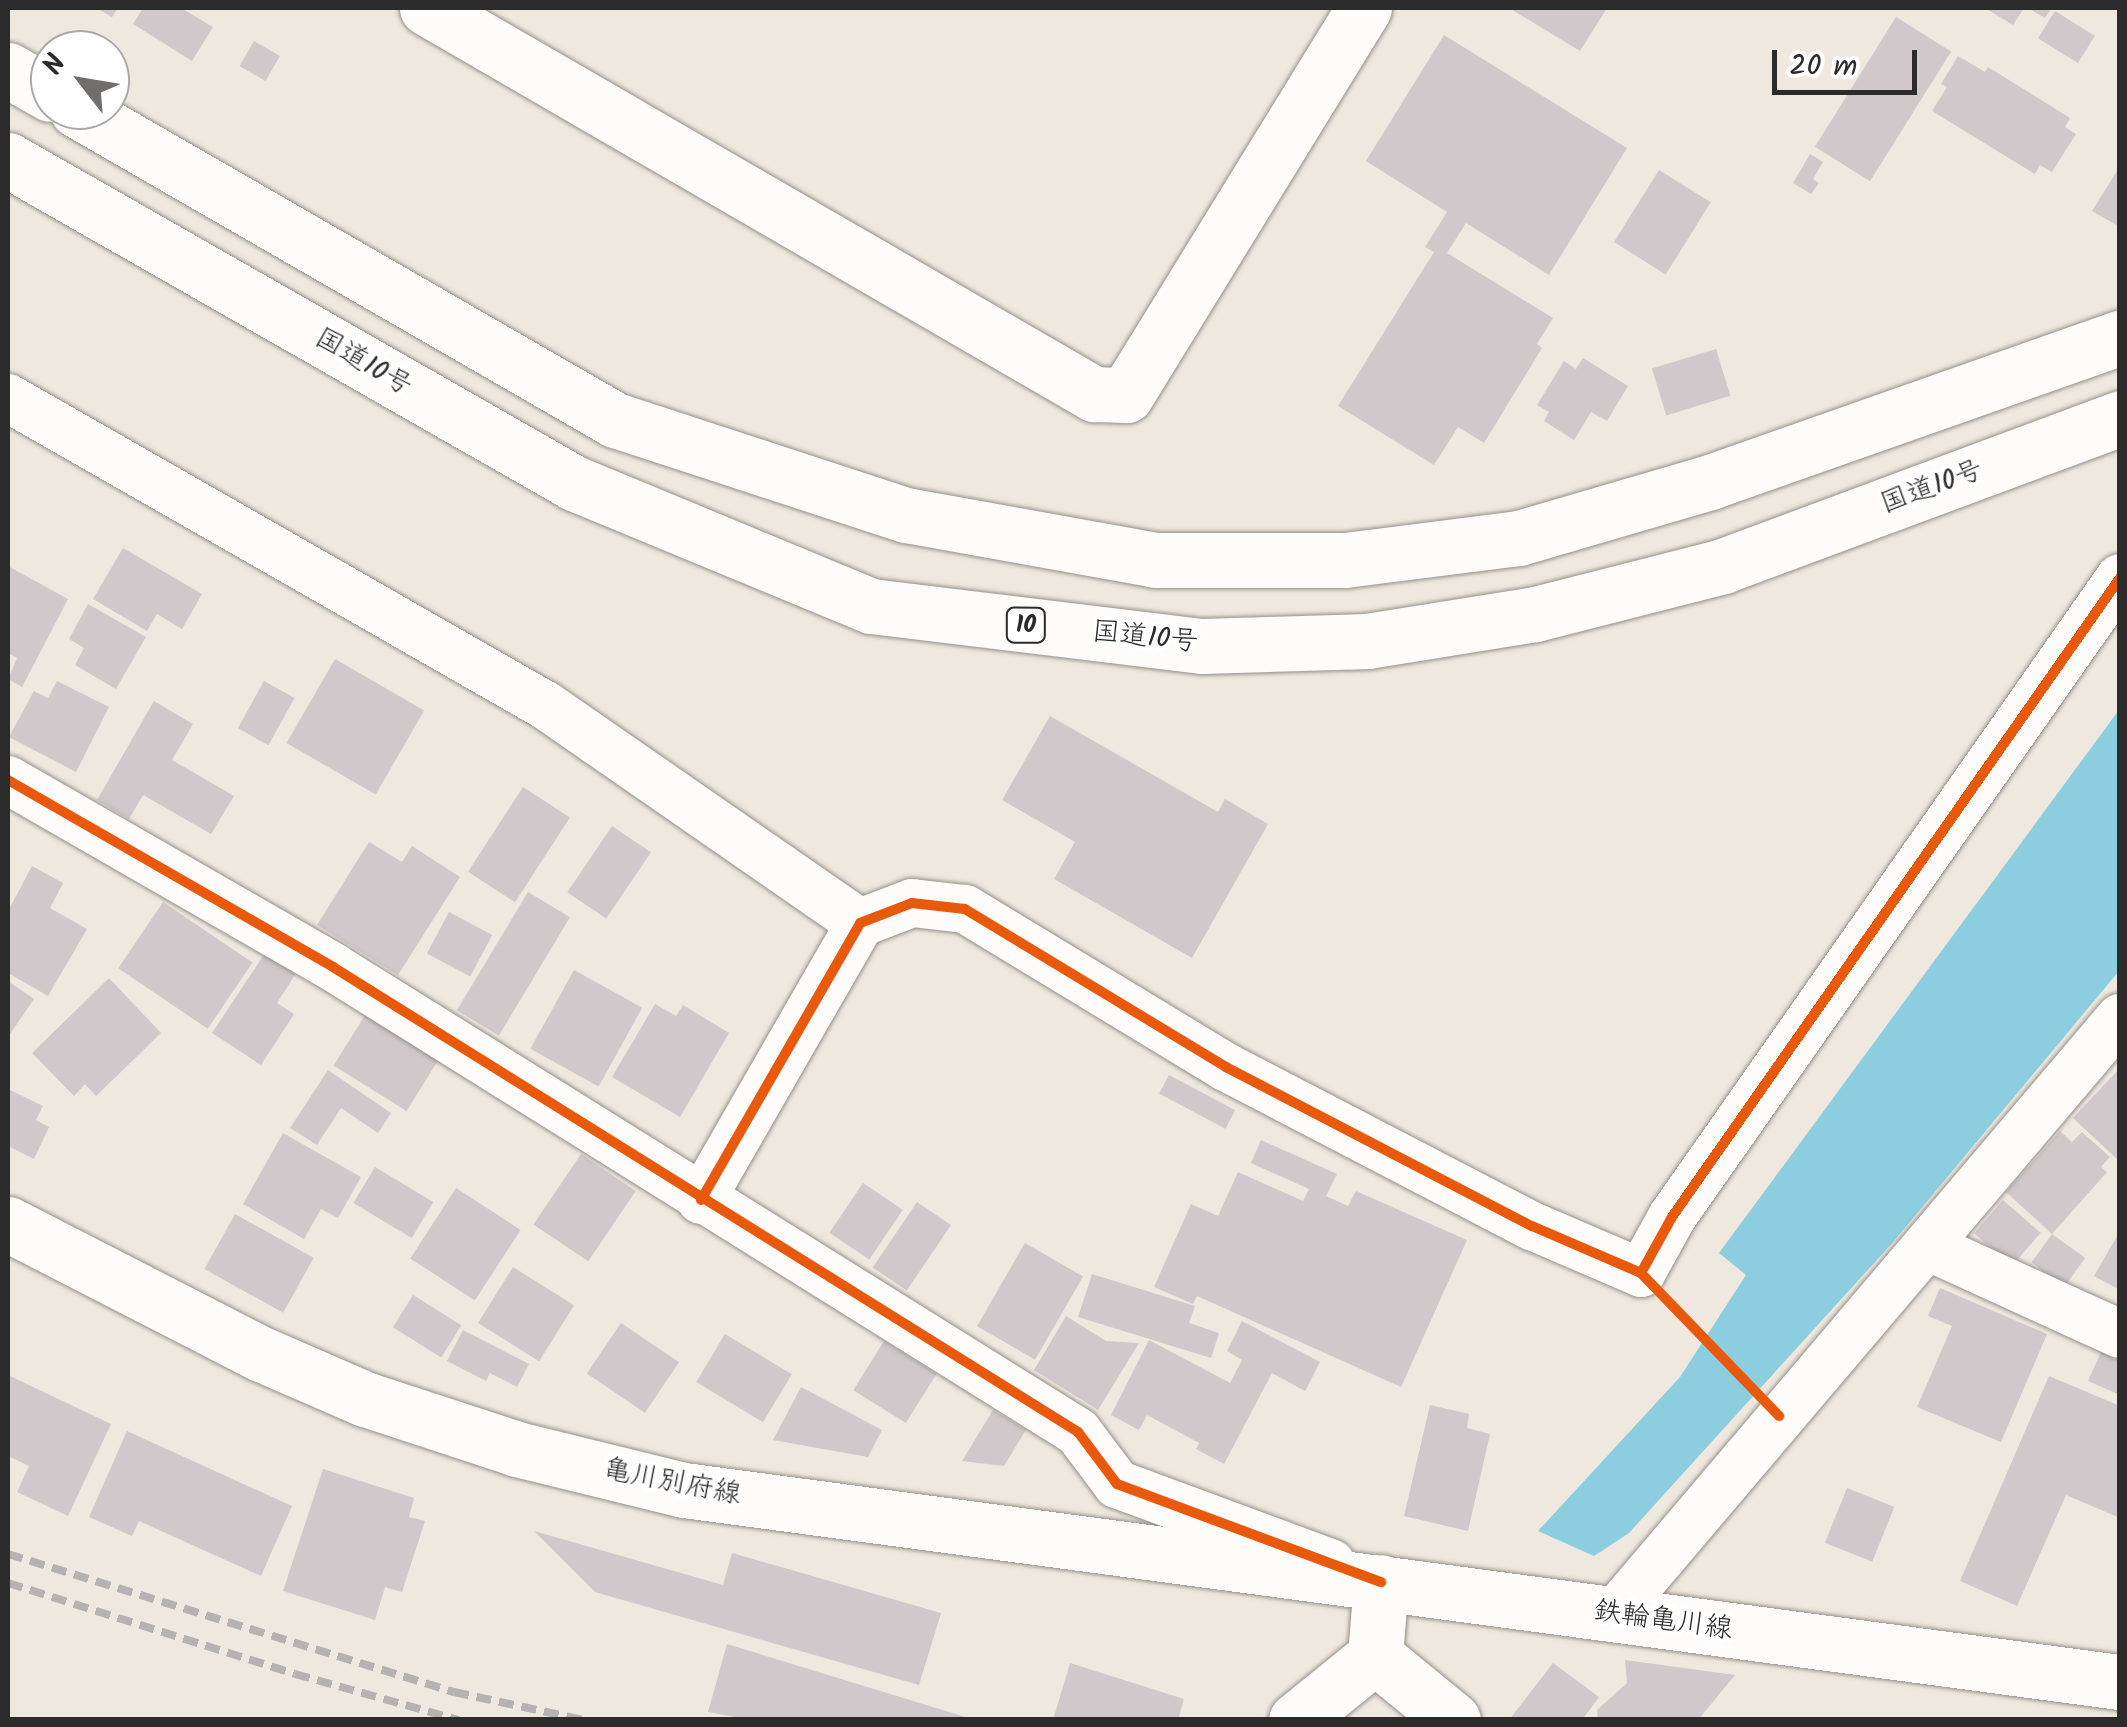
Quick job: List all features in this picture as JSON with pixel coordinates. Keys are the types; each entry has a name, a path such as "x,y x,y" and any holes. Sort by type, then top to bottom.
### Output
{"main road":[{"path":"427,8 1094,394 1126,395 1364,8"},
{"path":"8,70 30,83"},
{"path":"112,130 615,420 906,514 1155,560 1346,560 1519,538 1710,482 2120,338"},
{"name":"国道10号","path":"8,160 574,483 871,606 1202,646 1367,641 1535,614 1722,566 2120,418"},
{"name":"亀川別府線","path":"8,1224 260,1353 365,1399 517,1448 684,1490 1381,1582"},
{"path":"1296,1720 1375,1656 1381,1582"},
{"name":"鉄輪亀川線","path":"1381,1582 2120,1682"},
{"path":"1375,1656 1453,1720"}],"street":[{"path":"8,398 545,705 860,923"},
{"path":"701,1200 860,923 912,904 965,908 1226,1067 1532,1226 1641,1273 1672,1217 2120,578"},
{"path":"8,780 334,967 701,1200 1078,1432 1118,1484 1381,1582"},
{"path":"1614,1614 2115,1029"},
{"path":"1928,1246 2120,1334"}],"water":[{"path":"2119,710 2119,971 1894,1241 1629,1533 1594,1556 1538,1531 1680,1377 1746,1275 1719,1253"}],"building":[{"path":"96,8 118,8 112,17"},
{"path":"143,8 181,8 213,27 192,61 133,24"},
{"path":"1509,8 1607,8 1580,51"},
{"path":"1985,8 2024,8 2013,25"},
{"path":"2028,8 2052,8 2045,18"},
{"path":"2055,11 2095,36 2078,63 2038,38"},
{"path":"1896,17 1951,51 1870,181 1815,147"},
{"path":"1444,35 1627,148 1549,275 1466,223 1447,253 1553,318 1537,344 1542,348 1484,443 1458,427 1434,465 1338,406 1434,252 1425,247 1447,212 1366,161"},
{"path":"254,41 280,56 265,81 240,66"},
{"path":"1958,56 1985,72 1988,67 2070,118 2065,127 2076,134 2052,172 2040,165 2035,174 1932,111 1947,87 1941,84"},
{"path":"1810,154 1823,162 1813,179 1819,183 1811,194 1793,183"},
{"path":"2120,166 2120,227 2092,211"},
{"path":"1659,170 1711,202 1666,274 1614,242"},
{"path":"1716,349 1730,396 1666,415 1652,369"},
{"path":"1583,358 1628,386 1607,421 1591,412 1574,440 1544,421 1549,412 1537,405 1564,361 1576,369"},
{"path":"123,548 202,594 182,629 157,614 147,631 93,599"},
{"path":"8,566 68,599 22,687 8,679 17,658 8,653"},
{"path":"88,604 146,637 116,689 75,665 84,648 69,639"},
{"path":"335,659 424,710 376,795 286,743"},
{"path":"57,681 109,707 76,772 9,737 34,691 48,698"},
{"path":"264,681 295,698 268,745 238,728"},
{"path":"154,701 193,724 172,760 234,796 211,834 143,795 129,819 97,800"},
{"path":"1050,716 1218,812 1225,799 1268,824 1192,958 1054,879 1075,842 1002,800"},
{"path":"523,787 570,817 515,902 468,872"},
{"path":"612,826 651,852 606,919 567,892"},
{"path":"369,842 402,862 412,846 460,877 398,975 317,925"},
{"path":"32,866 63,883 50,908 87,929 48,996 8,973 8,911"},
{"path":"528,892 570,917 499,1036 457,1010"},
{"path":"163,902 253,962 208,1029 118,968"},
{"path":"449,912 492,935 470,977 427,953"},
{"path":"269,947 300,967 277,1003 294,1014 261,1065 212,1033"},
{"path":"574,970 642,1008 599,1087 530,1049"},
{"path":"109,978 161,1033 96,1096 85,1084 74,1096 32,1053"},
{"path":"8,981 34,999 8,1037"},
{"path":"655,1004 676,1016 683,1005 729,1033 680,1117 612,1077"},
{"path":"367,1012 440,1058 407,1111 334,1065"},
{"path":"2120,1068 2120,1162 2073,1118"},
{"path":"328,1070 391,1113 378,1133 341,1108 317,1145 290,1128"},
{"path":"1169,1075 1235,1110 1225,1129 1159,1094"},
{"path":"8,1089 43,1106 36,1120 49,1127 34,1159 8,1146"},
{"path":"2060,1131 2072,1142 2082,1132 2110,1157 2101,1167 2107,1172 2052,1234 2006,1192"},
{"path":"283,1133 361,1177 338,1218 321,1209 304,1239 243,1204"},
{"path":"1261,1140 1337,1174 1326,1196 1348,1206 1356,1191 1467,1240 1401,1387 1197,1296 1193,1304 1154,1287 1191,1204 1218,1216 1238,1172 1303,1201 1309,1189 1251,1163"},
{"path":"581,1154 636,1191 588,1261 533,1224"},
{"path":"375,1167 433,1202 412,1238 353,1203"},
{"path":"863,1183 903,1210 869,1260 829,1233"},
{"path":"456,1188 521,1230 475,1300 410,1258"},
{"path":"2003,1200 2041,1233 2012,1266 1974,1233"},
{"path":"917,1202 951,1225 907,1290 873,1267"},
{"path":"235,1214 314,1258 283,1313 204,1269"},
{"path":"2120,1231 2120,1290 2094,1276"},
{"path":"2052,1234 2085,1258 2065,1286 2031,1262"},
{"path":"1025,1243 1083,1276 1035,1360 977,1326"},
{"path":"513,1267 574,1305 539,1361 478,1323"},
{"path":"1092,1274 1195,1306 1189,1323 1219,1333 1211,1358 1078,1317"},
{"path":"1940,1288 2047,1334 2001,1442 1917,1407 1952,1326 1928,1316"},
{"path":"413,1295 461,1325 441,1357 393,1327"},
{"path":"1066,1316 1106,1341 1139,1343 1098,1410 1034,1370"},
{"path":"1242,1321 1320,1362 1305,1391 1272,1373 1224,1464 1196,1449 1199,1443 1147,1415 1139,1430 1111,1415 1149,1340 1230,1383 1242,1360 1227,1351"},
{"path":"621,1323 679,1362 645,1413 587,1374"},
{"path":"463,1330 529,1364 517,1387 490,1373 486,1381 447,1361"},
{"path":"725,1334 792,1374 763,1422 696,1382"},
{"path":"884,1341 937,1374 906,1423 853,1390"},
{"path":"2120,1350 2120,1395 2088,1381 2101,1352 2116,1359"},
{"path":"8,1375 111,1424 68,1516 17,1492 29,1466 8,1456"},
{"path":"2049,1376 2120,1406 2120,1518 2066,1495 2017,1606 1960,1581"},
{"path":"801,1387 882,1430 868,1457 773,1440"},
{"path":"1430,1405 1469,1414 1467,1428 1490,1434 1468,1531 1404,1516"},
{"path":"993,1410 1026,1430 1004,1466 962,1461"},
{"path":"127,1431 292,1506 261,1576 139,1521 132,1536 89,1517"},
{"path":"323,1469 414,1498 409,1517 425,1521 402,1592 385,1587 375,1620 283,1591"},
{"path":"1847,1488 1894,1507 1872,1562 1825,1543"},
{"path":"534,1531 723,1585 732,1553 941,1613 919,1685 595,1592"},
{"path":"727,1644 972,1720 751,1720 708,1712"},
{"path":"1625,1660 1735,1675 1698,1720 1598,1720 1597,1710 1627,1683"},
{"path":"1070,1663 1184,1699 1178,1720 1053,1720"},
{"path":"1553,1663 1599,1697 1582,1720 1509,1720"}],"railway":[{"path":"8,1554 454,1692 584,1720"},
{"path":"8,1583 295,1674 459,1720"}],"cycle path":[{"path":"701,1200 860,923 912,903 965,909 1226,1067 1532,1226 1641,1273 1672,1217 2120,578"},
{"path":"8,780 333,967 1078,1432 1117,1484 1381,1582"},
{"path":"1641,1273 1779,1416"}]}
